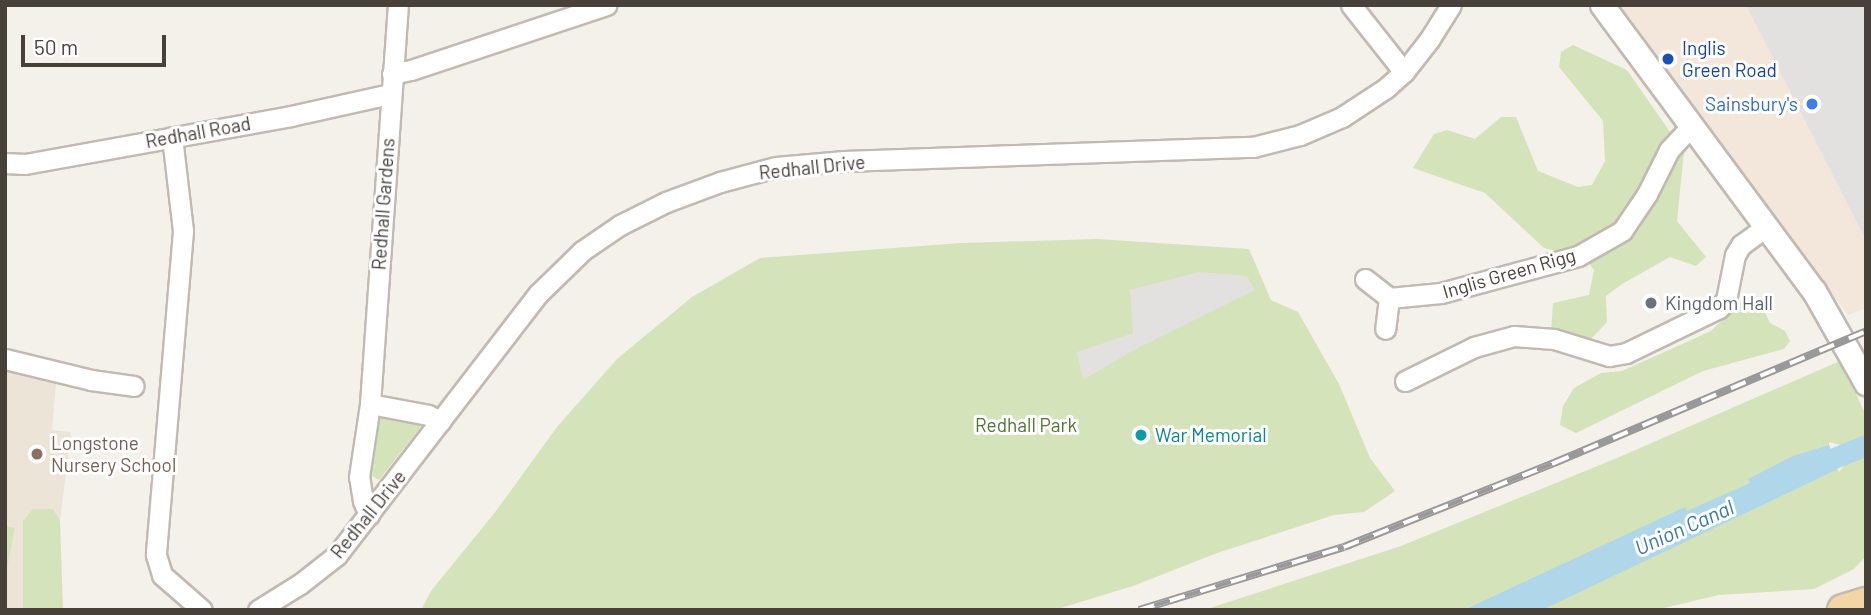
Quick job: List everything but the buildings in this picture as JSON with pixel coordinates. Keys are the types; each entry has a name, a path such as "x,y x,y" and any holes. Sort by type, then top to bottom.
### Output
{"main road":[{"path":"1843,610 1866,603"}],"street":[{"name":"Redhall Gardens","path":"369,515 363,501 359,477 370,404 398,5"},
{"path":"392,74 411,71 606,5"},
{"path":"1351,5 1404,72"},
{"name":"Redhall Drive","path":"258,610 300,584 337,555 538,294 582,251 620,225 666,202 720,182 776,167 844,161 1253,147 1300,135 1342,117 1386,88 1404,72 1451,5"},
{"path":"1602,5 1814,291 1866,383"},
{"name":"Redhall Road","path":"5,163 24,164 390,94"},
{"name":"Inglis Green Rigg","path":"1389,299 1453,290 1578,256 1622,231 1647,194 1669,149 1692,125"},
{"path":"172,137 183,231 162,388 158,565 162,575 202,610"},
{"path":"1405,381 1474,347 1514,336 1554,339 1609,356 1626,353 1719,308 1726,300 1735,255 1741,245 1766,227"},
{"path":"1365,279 1389,299 1385,329"},
{"path":"5,359 90,380 134,386"},
{"path":"370,404 428,415 441,421"}],"shaded area":[{"path":"1618,5 1866,5 1866,308 1848,315"},
{"name":"Sainsbury's","path":"1746,5 1866,5 1865,238"},
{"path":"1199,272 1247,276 1255,290 1132,351 1083,380 1077,352 1133,333 1130,290"},
{"name":"Longstone Nursery School","path":"5,371 56,384 52,430 71,432 60,521 23,521 23,610 5,610"}],"green space":[{"path":"1573,45 1627,70 1684,152 1677,221 1706,257 1696,266 1670,257 1622,284 1606,296 1607,322 1591,339 1551,331 1553,303 1589,295 1594,270 1585,258 1544,248 1485,193 1413,168 1434,134 1447,130 1475,139 1501,117 1516,117 1538,171 1578,187 1592,185 1605,161 1603,121 1559,67 1561,52"},
{"name":"Redhall Park","path":"1097,239 1249,249 1271,300 1298,312 1339,384 1370,458 1395,491 1364,512 1334,515 1217,553 1133,586 1054,610 421,610 431,591 496,511 557,427 617,359 692,297 760,258 961,243"},
{"path":"1750,299 1761,304 1770,323 1785,331 1790,341 1784,349 1703,371 1576,433 1560,425 1563,406 1574,388 1601,373 1622,371 1711,331 1741,303"},
{"path":"1840,361 1866,415 1866,556 1854,569 1814,589 1719,595 1655,610 1204,610 1401,546 1617,458"},
{"path":"380,415 415,420 422,425 379,480 372,476"},
{"path":"33,509 53,509 60,521 63,610 23,610 23,521"},
{"path":"5,526 15,528 5,578"}],"water":[{"path":"1829,445 1854,450 1838,469 1542,610 1464,610 1685,507 1687,511 1750,483 1748,479 1793,456"}],"pier":[{"path":"1829,442 1857,449 1839,472 1829,445"}],"waterway":[{"name":"Union Canal","path":"1829,460 1866,445"}],"railway":[{"path":"1139,610 1344,547 1554,463 1866,331"}],"place":[{"name":"Inglis Green Road","path":"1668,59"},
{"name":"Sainsbury's","path":"1812,104"},
{"name":"Kingdom Hall","path":"1651,303"},
{"name":"War Memorial","path":"1141,435"},
{"name":"Longstone Nursery School","path":"37,454"}]}
